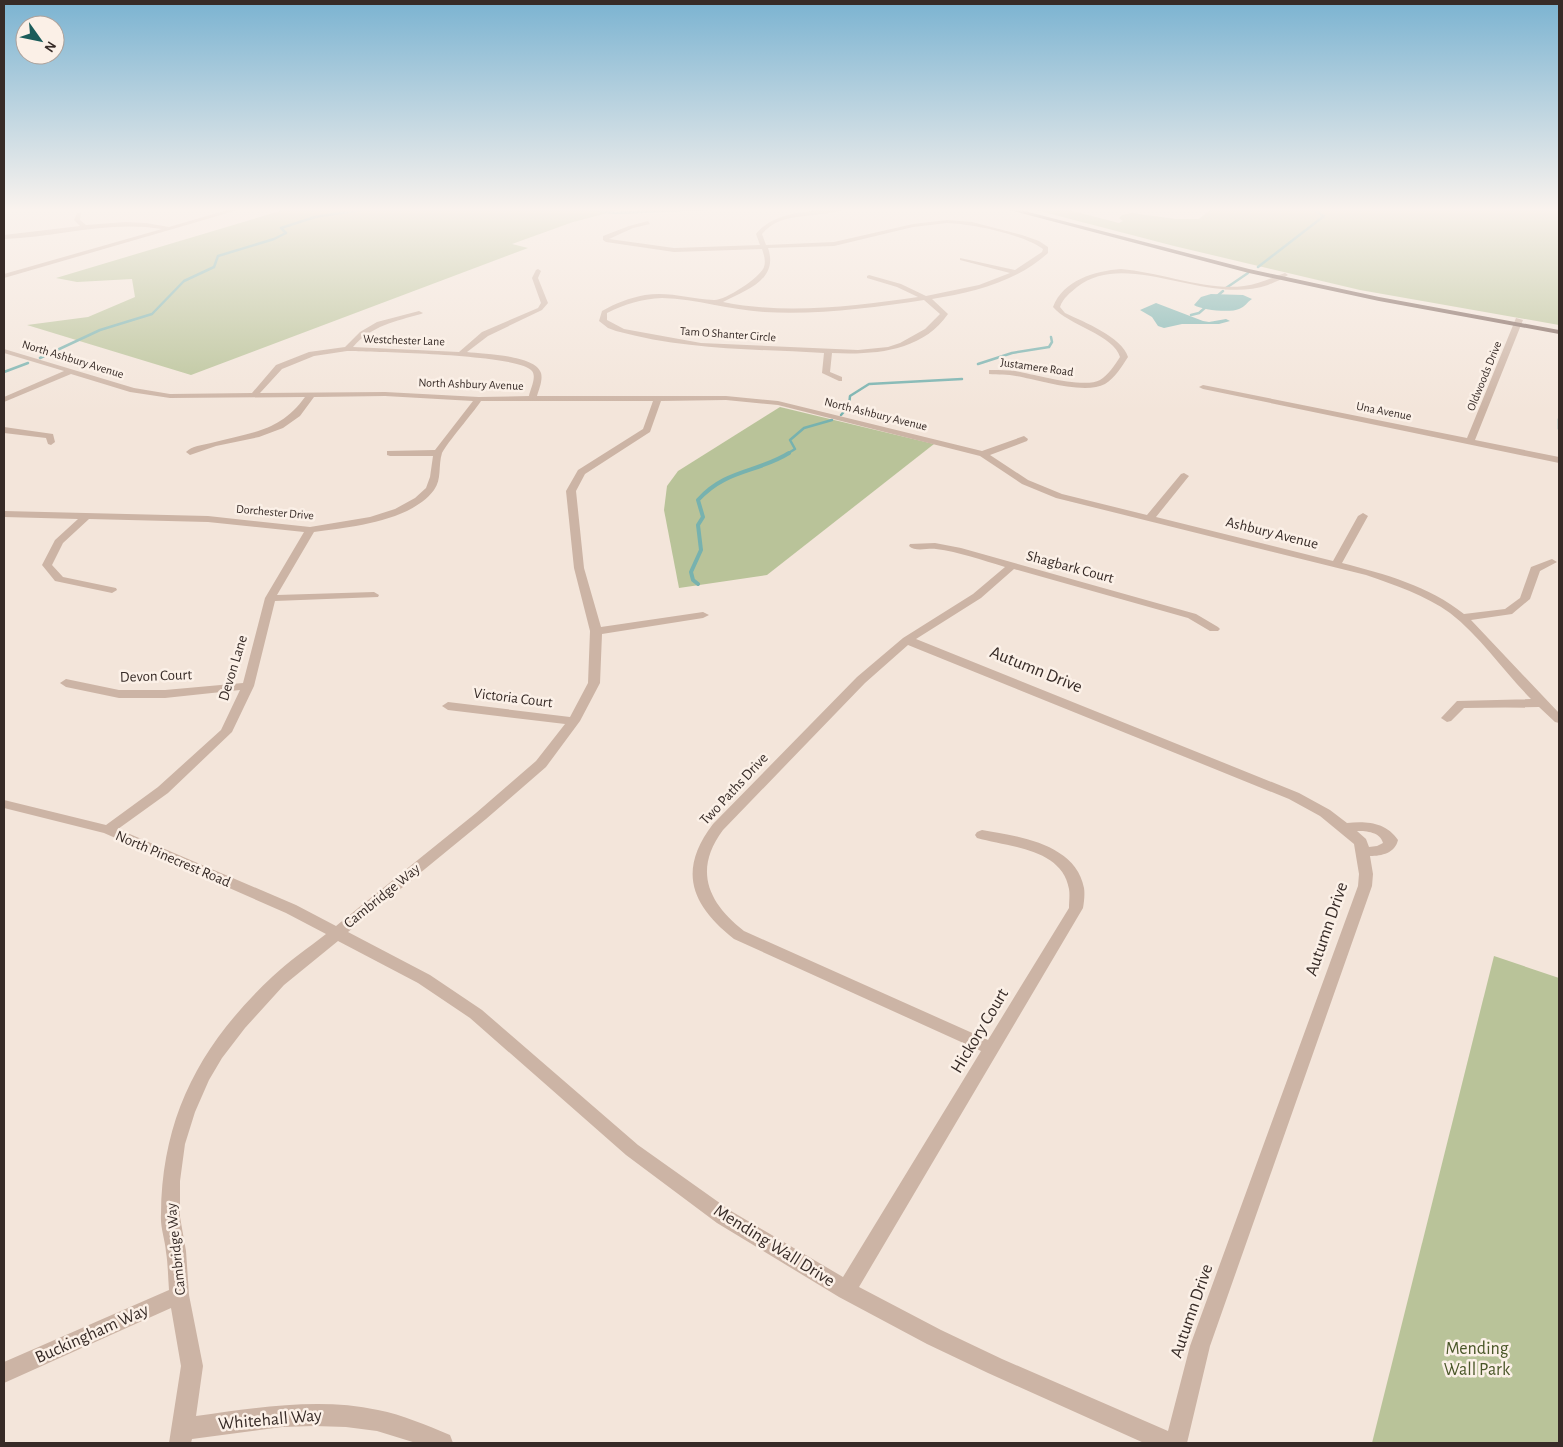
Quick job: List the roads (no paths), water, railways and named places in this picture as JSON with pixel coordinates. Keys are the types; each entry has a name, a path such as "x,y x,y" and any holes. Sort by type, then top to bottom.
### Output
{"main road":[{"path":"1282,276 1379,300 1518,323 1559,332"},
{"path":"1518,323 1559,327"}],"street":[{"path":"461,354 485,334 540,309 545,303 535,278 536,276"},
{"path":"718,302 757,281 762,276"},
{"path":"718,302 760,309 804,311 925,298 997,281 1009,276"},
{"name":"Justamere Road","path":"992,372 1014,373 1085,385 1102,382 1117,368 1124,357 1116,345 1063,314 1056,307 1058,299 1095,276"},
{"name":"Justamere Road","path":"1154,276 1200,286 1232,289 1258,286 1282,276"},
{"path":"870,277 884,280 925,298"},
{"name":"Tam O Shanter Circle","path":"718,302 674,294 652,296 628,301 604,312 602,321 609,327 695,346 866,351 888,349 905,344 941,321 944,314 940,306 925,298"},
{"path":"347,349 356,337 370,328 397,317 419,313"},
{"name":"Oldwoods Drive","path":"1470,441 1518,323"},
{"name":"Westchester Lane","path":"254,396 280,367 312,354 347,349 461,354 514,360 530,365 536,370 538,376 532,399"},
{"path":"828,350 826,373 839,379"},
{"name":"North Ashbury Avenue","path":"4,351 69,372 151,394 211,396 401,394 479,399 726,398 768,402 940,443"},
{"path":"4,400 69,372"},
{"name":"Una Avenue","path":"1203,387 1559,460"},
{"path":"190,452 217,442 275,428 292,419 311,395"},
{"name":"Cambridge Way","path":"182,1436 192,1366 179,1295 176,1251 170,1217 171,1181 176,1144 186,1112 201,1078 216,1053 258,1001 336,932 481,816 541,764 574,721 594,683 596,631 579,568 572,491 581,472 647,430 658,398"},
{"name":"Dorchester Drive","path":"4,514 208,519 310,530 372,520 398,511 418,500 430,489 435,476 438,453 479,399"},
{"path":"4,430 50,436 51,442"},
{"path":"983,454 1024,440"},
{"name":"Ashbury Avenue","path":"940,443 983,454 1014,476 1036,488 1077,501 1377,575 1410,587 1440,603 1462,618 1541,703 1559,719"},
{"path":"390,453 438,453"},
{"path":"1150,518 1184,476"},
{"path":"87,516 59,542 47,565 58,579 112,590"},
{"path":"1336,565 1363,516"},
{"name":"Devon Lane","path":"108,830 163,790 226,732 248,686 270,598 310,530"},
{"name":"Shagbark Court","path":"914,546 947,548 1192,616 1214,629"},
{"path":"1462,618 1508,612 1525,599 1536,569 1552,562"},
{"name":"Two Paths Drive","path":"992,1049 739,935 717,916 702,889 700,870 701,855 707,842 718,827 861,680 907,640 976,596 1011,567"},
{"path":"270,598 374,594"},
{"path":"596,631 703,615"},
{"name":"Autumn Drive","path":"907,640 1294,796 1320,810 1361,842 1366,874 1364,886 1200,1346 1176,1443"},
{"name":"Devon Court","path":"66,683 120,694 166,694 248,686"},
{"path":"1447,718 1461,704 1541,703"},
{"name":"Victoria Court","path":"448,706 574,721"},
{"name":"North Pinecrest Road","path":"4,804 108,830 291,910 424,979"},
{"path":"1344,828 1365,826 1376,828 1386,833 1391,840 1390,845 1380,851 1362,852"},
{"name":"Hickory Court","path":"846,1290 1076,908 1078,892 1073,877 1065,865 1046,851 1022,842 982,835"},
{"name":"Mending Wall Drive","path":"424,979 476,1014 544,1074 657,1168 724,1217 846,1290 995,1366 1169,1443"},
{"name":"Buckingham Way","path":"4,1373 179,1295"},
{"name":"Whitehall Way","path":"182,1436 292,1415 327,1415 352,1416 392,1424 442,1443"}],"water":[{"path":"1211,294 1243,295 1252,299 1241,308 1230,311 1209,310 1194,305 1201,297"},
{"path":"1156,303 1203,321 1209,322 1226,319 1230,321 1219,324 1182,324 1164,328 1158,326 1152,317 1140,310"}],"waterway":[{"path":"40,358 100,330 152,314 184,281 196,276"},
{"path":"1226,288 1244,276"},
{"path":"1216,297 1223,291"},
{"path":"1191,315 1199,313 1207,306"},
{"path":"978,364 1012,353 1049,347 1052,342 1051,337"},
{"path":"4,372 28,363"},
{"path":"841,415 849,406 850,396 869,384 962,379"},
{"path":"1559,419 1559,429"},
{"path":"787,454 795,449 790,440 804,428 832,420"},
{"path":"698,584 693,580 691,572 701,550 698,525 703,517 698,500 720,482 787,454"}],"park label":[{"name":"Mending Wall Park","path":"1477,1359"}]}
